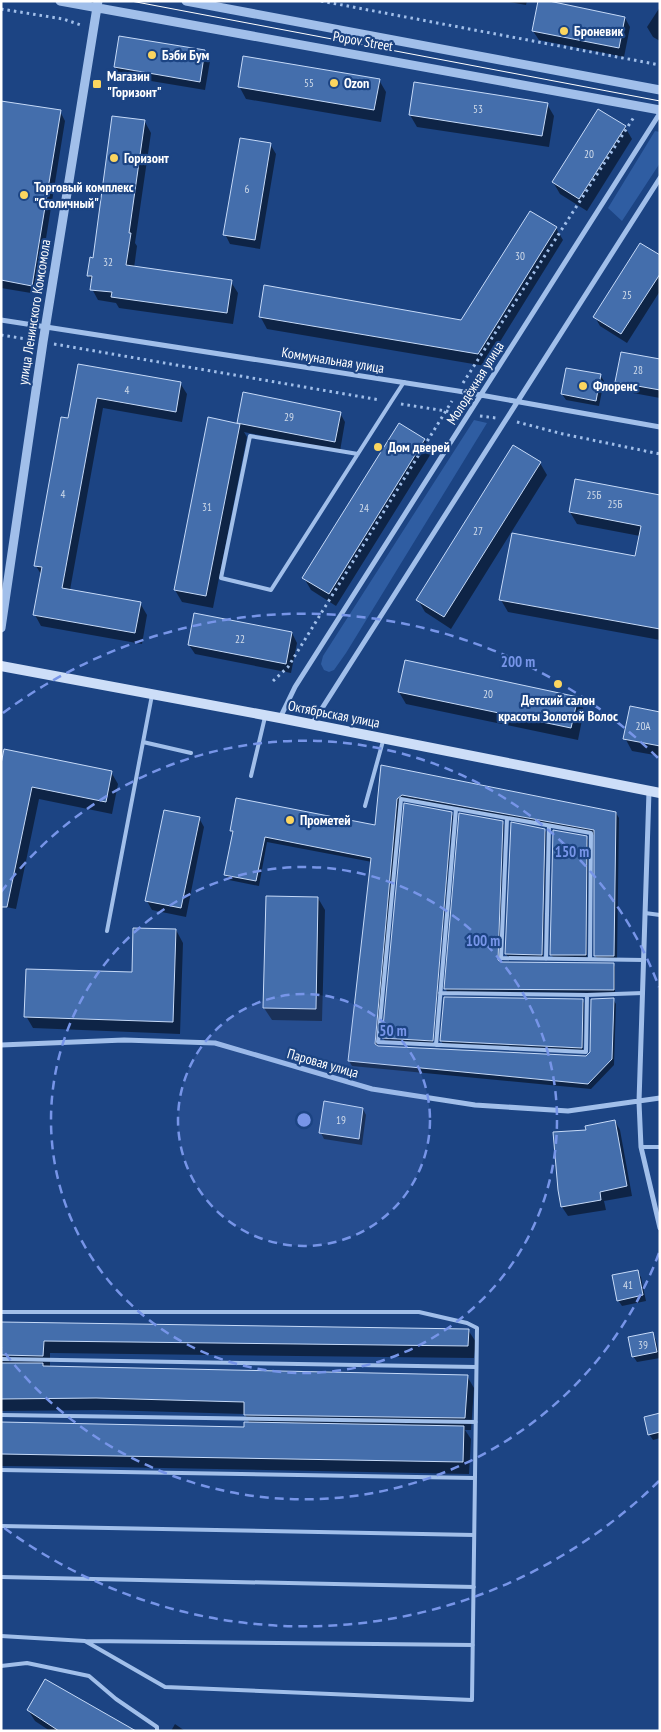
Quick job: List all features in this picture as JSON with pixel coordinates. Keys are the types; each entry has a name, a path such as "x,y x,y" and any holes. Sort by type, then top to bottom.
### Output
{"main road":[{"name":"Октябрьская улица","path":"1,666 265,715 655,792"}],"street":[{"name":"Popov Street","path":"60,1 97,4 642,106 660,112"},
{"name":"Popov Street","path":"186,1 660,90"},
{"name":"улица Ленинского Комсомола","path":"1,628 42,342 97,4"},
{"name":"Молодёжная улица","path":"280,718 296,688 660,112"},
{"path":"311,724 660,178"},
{"name":"Коммунальная улица","path":"1,320 404,382 660,427"},
{"path":"655,792 645,913 639,1102 641,1147 658,1210 660,1228"},
{"name":"Паровая улица","path":"1,1045 124,1040 215,1043 372,1089 476,1106 568,1112 660,1098"}],"lane":[{"path":"358,454 250,436 221,578 271,590 358,454 391,402 404,382"},
{"path":"107,931 152,695"},
{"path":"251,776 265,715"},
{"path":"366,806 383,738"},
{"path":"143,742 191,753"},
{"path":"587,994 586,1052 378,1042 401,799 590,833 590,959"},
{"path":"436,1045 456,809"},
{"path":"507,819 501,958 644,960"},
{"path":"546,959 549,826"},
{"path":"645,913 660,915"},
{"path":"440,993 643,993"},
{"path":"641,1147 660,1147"},
{"path":"1,1312 419,1312 466,1322 477,1328 472,1700 165,1687 85,1641"},
{"path":"1,1359 476,1367"},
{"path":"1,1415 476,1422"},
{"path":"1,1470 475,1478"},
{"path":"1,1526 474,1535"},
{"path":"1,1577 474,1587"},
{"path":"1,1636 85,1641 473,1645"},
{"path":"1,1666 27,1663 89,1676 116,1699 157,1727 157,1731"}],"path":[{"path":"321,1 660,65"},
{"path":"273,681 288,667 446,410 642,106"},
{"path":"1,335 506,420 660,454"}],"shaded area":[{"path":"655,131 660,132 660,163 622,221 608,208"},
{"path":"474,420 487,423 346,653 334,670 329,672 324,670 321,664 323,656"}],"building":[{"path":"538,1 549,1 625,17 619,48 532,31"},
{"path":"119,36 205,50 200,82 114,67"},
{"path":"243,56 380,79 374,110 238,87"},
{"path":"414,82 548,103 542,136 409,115"},
{"name":"Торговый комплекс \"Столичный\"","path":"1,101 61,110 32,286 1,280"},
{"path":"598,109 626,126 579,199 552,182"},
{"path":"112,116 145,120 126,265 232,280 227,313 111,297 112,292 90,290 92,276 87,276 90,257 93,258"},
{"path":"240,138 271,143 255,240 223,235"},
{"path":"530,211 557,227 478,354 259,317 264,285 461,320"},
{"path":"640,243 660,255 660,274 621,334 593,317"},
{"path":"621,352 660,359 660,390 615,382"},
{"path":"78,364 181,382 176,412 97,398 62,588 141,602 135,633 33,615 42,567 34,566 61,417 68,418"},
{"path":"566,368 601,374 596,401 561,394"},
{"path":"243,392 341,412 335,442 237,423"},
{"path":"208,417 240,424 206,596 174,590"},
{"path":"399,423 425,439 329,594 302,578"},
{"path":"513,445 541,462 444,617 416,600"},
{"path":"575,479 660,495 660,629 499,600 512,533 635,556 641,526 569,512"},
{"path":"194,613 292,632 286,664 188,645"},
{"path":"405,660 578,697 571,728 398,692"},
{"path":"630,706 660,712 660,746 623,739"},
{"path":"4,749 112,771 106,802 32,787 7,907 1,907 1,764"},
{"path":"381,765 616,812 614,956 594,956 594,830 402,795 397,799 375,1044 378,1046 586,1056 590,1052 591,999 614,998 612,1059 588,1084 348,1061 371,858 265,837 256,881 224,875 233,831 230,831 236,798 375,825"},
{"path":"404,803 452,812 433,1041 382,1038"},
{"path":"164,810 200,817 181,908 145,901"},
{"path":"459,813 503,821 498,960 501,962 614,963 614,990 444,989"},
{"path":"511,822 545,829 542,955 505,954"},
{"path":"553,830 587,836 586,955 550,955"},
{"path":"266,896 318,897 316,1009 263,1008"},
{"path":"133,928 176,929 173,1022 24,1017 26,969 132,972"},
{"path":"444,997 583,999 582,1048 440,1041"},
{"path":"324,1101 363,1108 359,1139 319,1133"},
{"path":"615,1120 627,1186 600,1192 601,1200 561,1207 553,1132 586,1130 585,1126"},
{"path":"638,1270 643,1295 617,1301 612,1275"},
{"path":"1,1322 469,1329 468,1346 44,1341 43,1356 1,1355"},
{"path":"653,1332 657,1352 632,1357 628,1337"},
{"path":"1,1363 43,1363 43,1366 468,1375 465,1418 244,1415 244,1402 96,1398 1,1399"},
{"path":"660,1413 660,1432 648,1435 644,1417"},
{"path":"1,1422 244,1427 244,1422 464,1426 463,1462 1,1454"},
{"path":"45,1679 136,1731 59,1731 27,1710"}],"tram line":[{"path":"131,1 660,101"}],"place":[{"name":"Броневик","path":"564,31"},
{"name":"Бэби Бум","path":"152,55"},
{"name":"Ozon","path":"334,83"},
{"name":"Магазин \"Горизонт\"","path":"97,84"},
{"name":"Горизонт","path":"114,158"},
{"name":"Торговый комплекс \"Столичный\"","path":"24,195"},
{"name":"Флоренс","path":"583,386"},
{"name":"Дом дверей","path":"378,447"},
{"name":"Детский салон красоты Золотой Волос","path":"558,684"},
{"name":"Прометей","path":"290,820"}]}
